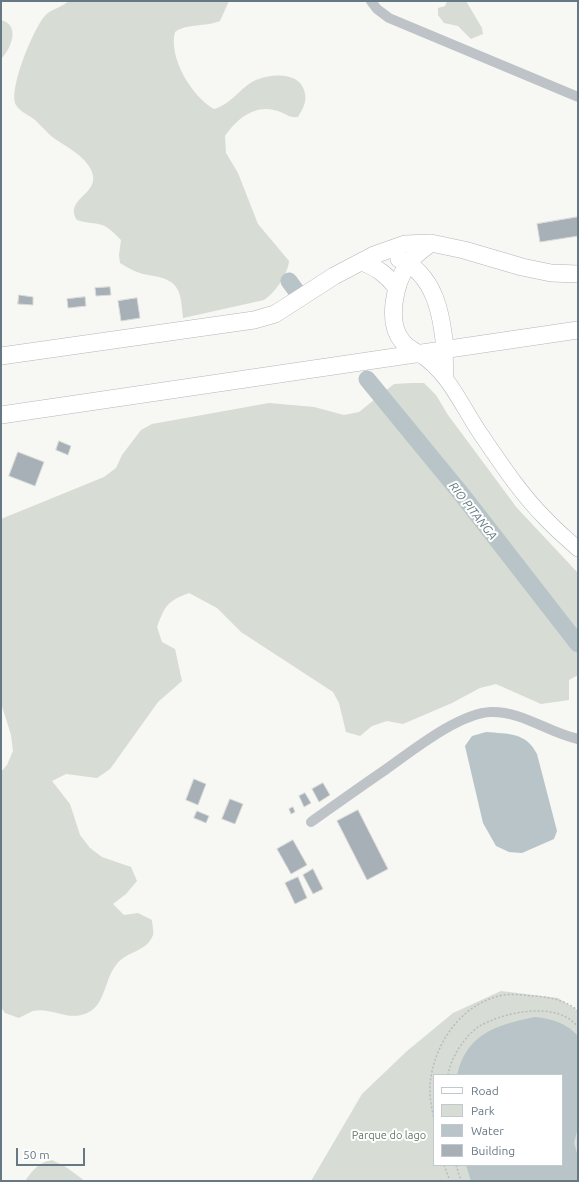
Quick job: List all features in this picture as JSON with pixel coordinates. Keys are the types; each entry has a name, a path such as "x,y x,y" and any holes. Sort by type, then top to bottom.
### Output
{"highway":[{"path":"419,354 402,341 396,326 394,302 396,287 408,263 431,243"},
{"path":"1,356 254,320 275,314 334,276 368,259 405,244 431,243 464,250 522,267 551,273 578,274"},
{"path":"368,259 396,257 408,263 420,272 430,286 441,318 445,350"},
{"path":"368,259 375,267 386,274 396,287"},
{"path":"1,415 578,330"}],"main road":[{"path":"445,350 446,379"},
{"path":"419,354 434,365 446,379 480,433 519,487 544,517 578,549"}],"street":[{"path":"371,1 377,9 389,18 578,97"},
{"path":"311,822 414,749 447,728 473,715 491,712 509,713 578,739"}],"path":[{"path":"433,1112 430,1086 437,1054 452,1026 471,1010 499,996 510,994 548,997 573,1006 578,1011"},
{"path":"448,1074 456,1051 478,1028 508,1015 538,1010 557,1013 578,1027"},
{"path":"444,1166 450,1181"},
{"path":"456,1166 461,1181"}],"green space":[{"path":"69,1 229,1 220,21 185,27 175,32 175,53 178,64 190,86 206,103 214,109 227,103 247,85 265,77 287,76 299,82 303,87 305,94 304,106 298,117 290,116 270,109 254,111 247,114 235,124 225,136 226,153 238,173 258,224 289,261 286,272 280,283 264,300 183,318 182,304 178,290 170,281 160,277 140,273 120,263 119,255 121,240 114,233 100,224 77,220 74,212 75,206 89,190 92,184 93,177 90,168 77,153 55,139 35,120 20,110 16,105 14,97 18,74 28,47 39,24 46,14"},
{"path":"447,1 466,1 482,28 483,34 471,39 458,26 444,23 438,15 438,8 445,6"},
{"path":"1,20 11,27 12,38 11,44 1,59"},
{"path":"424,383 436,395 448,415 517,508 578,573 578,675 569,680 569,700 541,704 496,684 480,688 452,703 403,724 387,721 372,726 360,736 346,732 339,703 333,692 241,632 217,608 189,593 176,599 165,609 157,627 162,642 175,649 182,681 158,702 110,769 97,778 66,774 52,781 70,804 80,835 90,848 102,857 131,867 137,881 126,894 113,904 124,915 138,913 152,920 153,935 146,945 120,960 112,972 100,1001 89,1012 81,1015 69,1016 39,1010 33,1011 19,1018 5,1013 1,1007 1,772 7,765 13,751 11,735 1,703 1,519 104,477 116,468 122,455 141,430 152,424 269,403 314,407 344,415 359,412 394,384"},
{"name":"Parque do lago","path":"501,991 558,998 578,1011 578,1181 311,1181 362,1094 407,1051 453,1013"},
{"path":"52,1160 66,1167 85,1181 25,1181 33,1170 43,1163"}],"water":[{"path":"486,732 516,736 522,738 533,747 537,754 557,831 554,839 522,853 509,852 496,846 483,823 465,746 472,736"},
{"path":"535,1017 548,1019 559,1022 578,1036 578,1127 574,1143 578,1157 578,1181 471,1181 466,1166 563,1166 563,1074 457,1074 468,1049 476,1040 496,1028"}],"building":[{"path":"578,217 578,236 540,242 537,224"},
{"path":"110,287 111,295 96,296 95,288"},
{"path":"19,295 33,297 33,305 18,304"},
{"path":"85,297 86,306 68,308 67,299"},
{"path":"137,298 140,318 121,321 118,301"},
{"path":"59,441 71,446 68,455 56,450"},
{"path":"18,452 44,462 35,486 9,476"},
{"path":"194,779 206,784 198,805 186,800"},
{"path":"323,783 330,795 319,802 312,789"},
{"path":"305,793 311,803 304,807 299,796"},
{"path":"230,799 243,804 235,824 222,819"},
{"path":"293,807 295,812 291,814 289,809"},
{"path":"358,810 388,869 367,880 337,821"},
{"path":"197,811 209,816 206,823 194,818"},
{"path":"293,840 307,865 291,874 277,849"},
{"path":"313,869 323,889 313,894 303,875"},
{"path":"298,877 307,898 295,904 285,883"}],"waterway":[{"name":"RIO PITANGA","path":"289,281 297,292"},
{"name":"RIO PITANGA","path":"367,379 463,496 578,644"}]}
